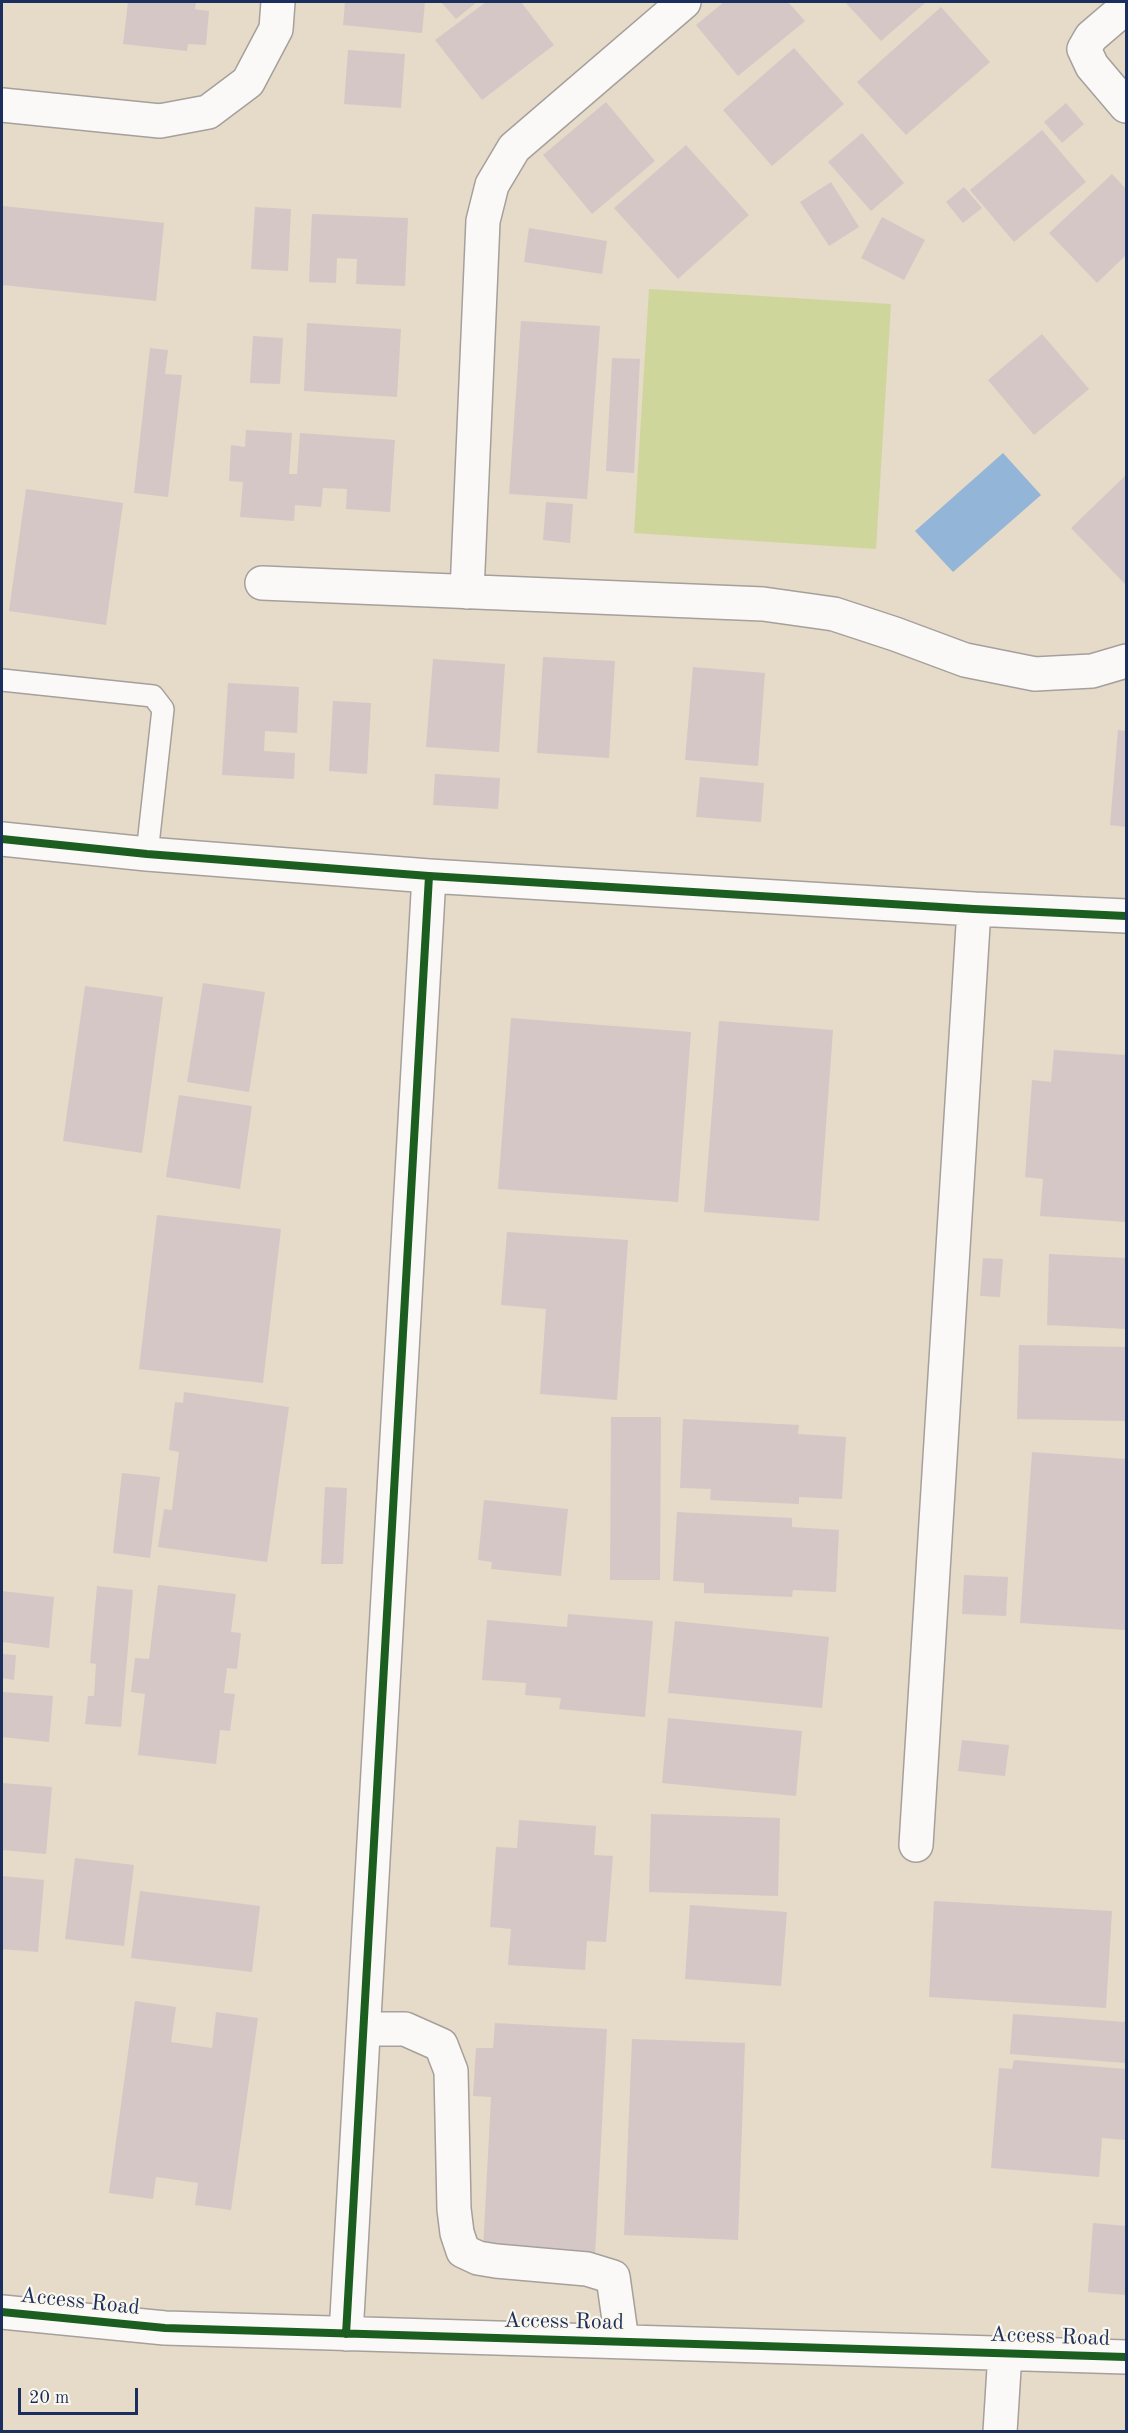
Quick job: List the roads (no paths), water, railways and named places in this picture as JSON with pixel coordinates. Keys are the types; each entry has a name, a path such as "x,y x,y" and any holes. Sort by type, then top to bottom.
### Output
{"street":[{"path":"2,105 160,121 208,112 248,82 276,29 278,2"},
{"path":"467,592 483,221 492,185 514,148 684,2"},
{"path":"1126,7 1091,37 1084,49 1092,66 1126,106"},
{"path":"262,583 763,604 834,614 965,660 1035,674 1092,670 1126,661"},
{"path":"2,839 147,854 429,876 1126,916"},
{"path":"346,2334 429,876"},
{"path":"916,1845 974,909"},
{"path":"364,2029 405,2029 441,2045 451,2071 454,2209 457,2233 463,2251 478,2258 496,2262 586,2269 613,2277 622,2341"},
{"name":"Access Road","path":"2,2312 165,2328 1126,2357"},
{"path":"1000,2432 1005,2354"}],"lane":[{"path":"2,680 153,696 163,709 147,854"}],"water":[{"path":"1003,453 1041,495 953,572 915,531"}]}
